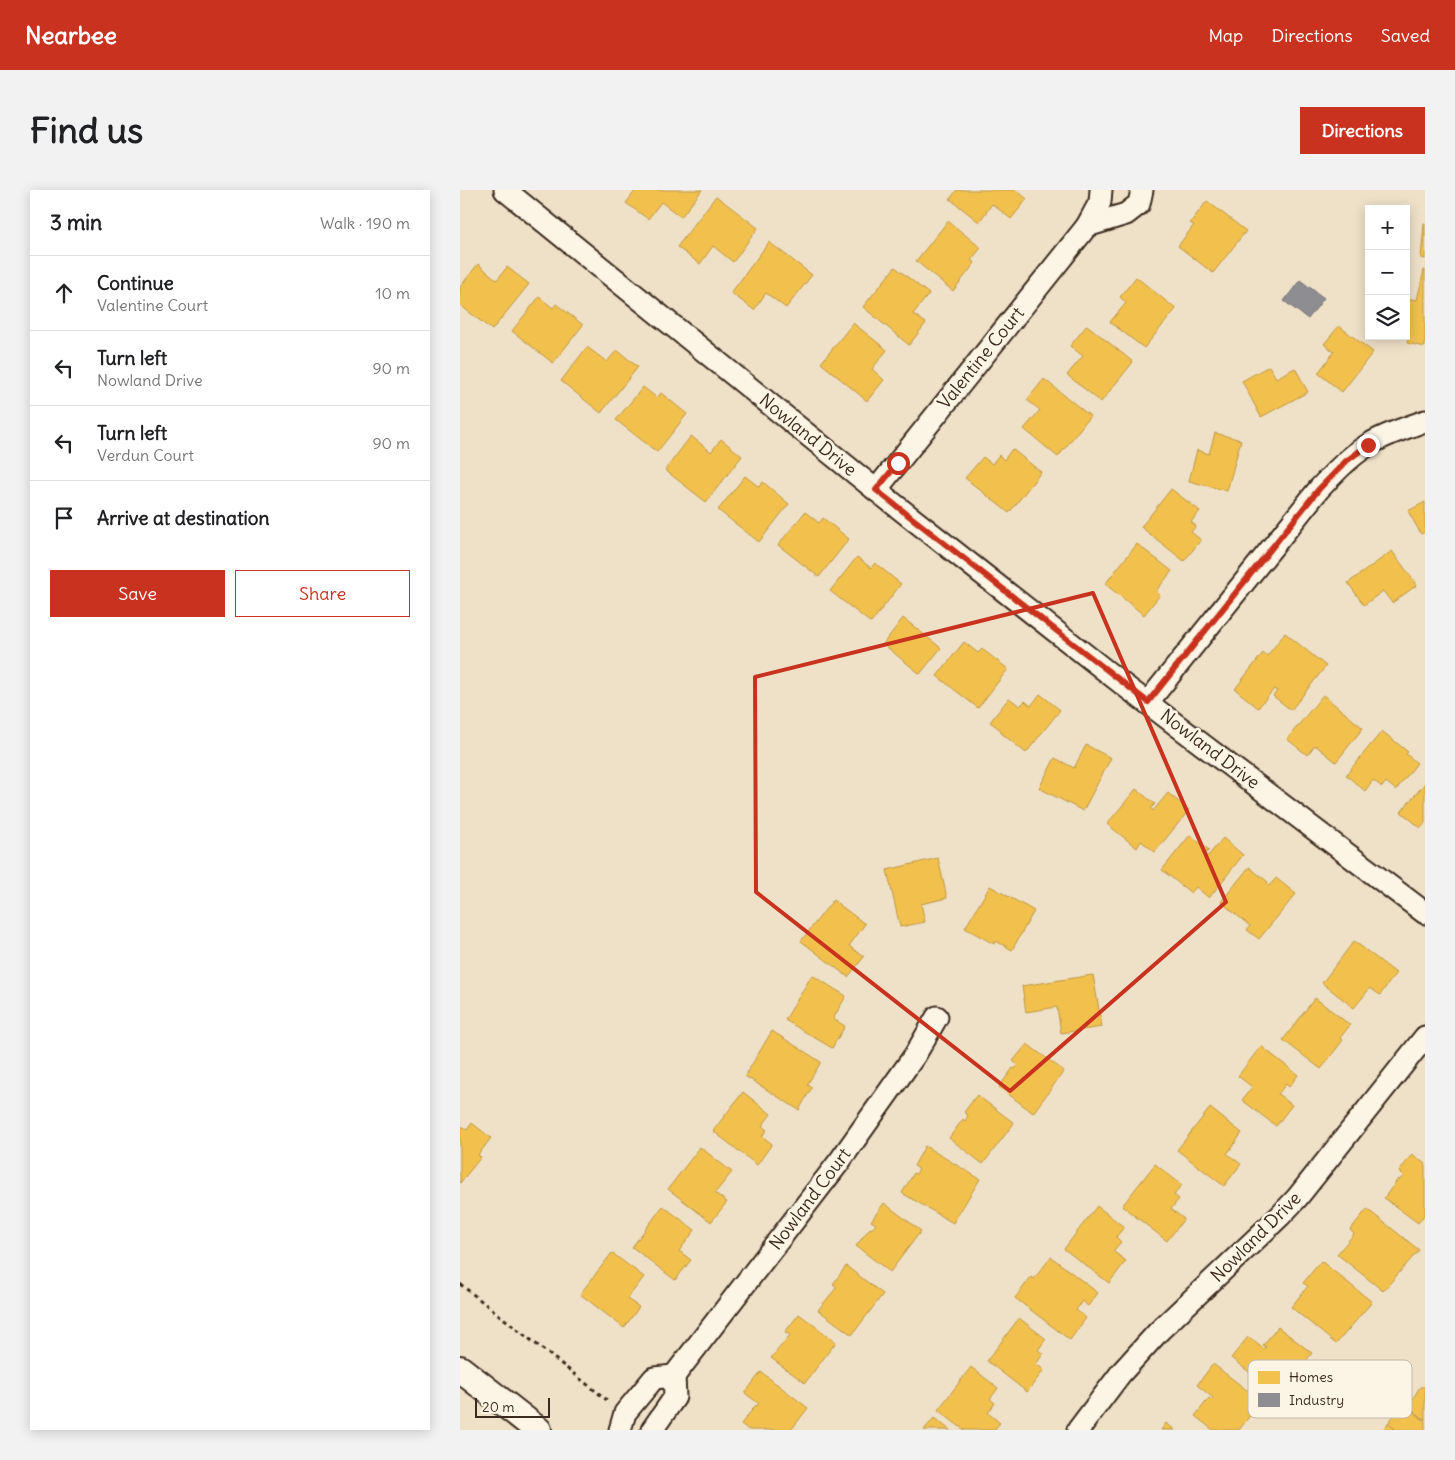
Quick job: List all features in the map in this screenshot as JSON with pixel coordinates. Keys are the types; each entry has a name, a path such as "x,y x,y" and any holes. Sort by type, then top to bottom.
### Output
{"street":[{"name":"Nowland Drive","path":"505,190 876,490 1148,702 1425,912"},
{"name":"Valentine Court","path":"876,490 1086,226 1100,202 1101,190"},
{"path":"1086,226 1126,214 1139,204 1142,190"},
{"path":"1148,702 1319,489 1345,462 1368,445 1394,432 1425,421"},
{"name":"Nowland Court","path":"674,1376 839,1162 915,1055 937,1017"},
{"name":"Nowland Drive","path":"1078,1430 1121,1373 1159,1332 1297,1198 1425,1037"},
{"path":"460,1370 538,1430"},
{"path":"620,1430 625,1413 654,1378 674,1376 675,1396 652,1430"}],"path":[{"path":"460,1284 612,1403"}],"highlighted area":[{"path":"1093,593 1226,902 1010,1091 756,892 755,677"}],"building: Homes":[{"path":"636,190 702,190 681,217 661,202 648,219 626,203"},
{"path":"957,190 1016,190 1027,199 1011,219 992,204 979,222 950,199"},
{"path":"716,196 758,228 733,262 713,246 700,264 677,247"},
{"path":"1207,201 1246,231 1213,273 1178,246 1194,225 1190,223"},
{"path":"948,221 981,248 971,260 975,263 953,291 916,261"},
{"path":"1425,223 1425,259 1421,258"},
{"path":"769,242 812,275 786,308 766,293 754,310 731,293"},
{"path":"478,264 497,280 507,267 529,284 492,330 460,305 460,287"},
{"path":"895,267 929,294 913,314 926,323 909,345 863,307"},
{"path":"1425,270 1425,347 1407,343 1408,340 1410,340 1410,299 1417,300"},
{"path":"1136,277 1176,309 1144,348 1110,322 1126,303 1120,297"},
{"path":"539,297 553,308 556,304 583,325 553,363 512,331"},
{"path":"853,323 887,350 872,369 884,380 867,401 821,363"},
{"path":"1087,325 1133,362 1101,402 1067,375 1083,356 1070,346"},
{"path":"1339,326 1373,352 1342,392 1318,373 1334,352 1324,344"},
{"path":"587,347 607,362 617,350 638,367 601,413 561,381"},
{"path":"1269,366 1276,378 1295,368 1308,392 1261,417 1242,381"},
{"path":"1044,379 1090,416 1058,457 1024,429 1040,410 1027,400"},
{"path":"643,387 657,398 661,393 687,414 657,452 616,420"},
{"path":"1215,433 1241,440 1227,491 1189,481 1197,450 1209,454"},
{"path":"691,436 711,452 721,439 742,456 706,502 665,470"},
{"path":"1012,449 1041,472 1009,513 965,478 983,457 992,464 999,455 1004,460"},
{"path":"745,476 759,487 763,482 789,504 759,542 718,510"},
{"path":"1171,489 1200,511 1191,522 1196,526 1191,532 1201,540 1184,561 1141,527"},
{"path":"1425,502 1425,532 1421,534 1408,511"},
{"path":"805,512 819,523 823,518 849,539 819,577 778,545"},
{"path":"1137,544 1172,571 1156,591 1160,595 1144,615 1105,584"},
{"path":"1392,551 1417,585 1392,603 1383,591 1364,605 1348,583"},
{"path":"857,557 871,568 875,563 901,584 871,623 830,591"},
{"path":"903,618 941,648 920,674 883,644"},
{"path":"1285,633 1326,666 1291,710 1273,696 1277,691 1274,689 1258,708 1235,689 1263,653 1267,656"},
{"path":"964,642 978,653 982,649 1008,669 978,708 937,676"},
{"path":"1040,694 1060,710 1026,753 990,722 1009,698 1020,706 1025,701 1031,706"},
{"path":"1323,695 1363,728 1336,762 1315,745 1307,755 1287,739"},
{"path":"1382,731 1408,752 1406,754 1417,763 1396,790 1386,782 1382,787 1373,780 1365,791 1346,775"},
{"path":"1086,745 1111,758 1083,811 1039,788 1055,758 1074,768"},
{"path":"1425,783 1425,823 1421,828 1401,812"},
{"path":"1136,789 1155,804 1151,808 1153,811 1168,793 1189,810 1155,852 1141,841 1137,848 1107,824"},
{"path":"1190,835 1209,850 1205,854 1208,856 1223,838 1243,855 1209,898 1196,887 1191,893 1162,870"},
{"path":"938,858 947,898 921,904 925,922 900,927 887,870"},
{"path":"1249,867 1268,882 1269,886 1276,878 1296,894 1259,939 1247,930 1250,926 1221,902"},
{"path":"990,886 1034,911 1012,950 996,941 994,944 965,928"},
{"path":"833,900 865,924 849,946 864,957 848,977 801,941"},
{"path":"1354,941 1396,973 1380,995 1370,988 1354,1008 1322,983"},
{"path":"812,975 846,996 833,1019 845,1026 832,1048 785,1020"},
{"path":"1093,975 1102,1027 1061,1033 1057,1007 1026,1012 1022,986"},
{"path":"1315,998 1350,1025 1340,1038 1343,1040 1321,1069 1283,1040"},
{"path":"772,1031 821,1062 807,1085 812,1087 799,1110 745,1076"},
{"path":"1027,1044 1064,1071 1033,1113 999,1087 1013,1068 1015,1069 1018,1065 1013,1061"},
{"path":"1261,1046 1298,1075 1289,1087 1286,1084 1278,1094 1292,1105 1276,1126 1242,1100 1252,1087 1238,1076"},
{"path":"743,1092 771,1114 762,1126 767,1130 762,1136 772,1144 757,1165 713,1131"},
{"path":"977,1095 1014,1123 983,1164 949,1138 963,1119 965,1121 968,1116 964,1112"},
{"path":"1210,1108 1242,1133 1227,1154 1241,1164 1224,1186 1177,1150"},
{"path":"472,1123 491,1138 478,1155 481,1157 460,1183 460,1125 467,1130"},
{"path":"925,1146 980,1179 953,1223 902,1193 914,1173 916,1174 919,1169 914,1166"},
{"path":"700,1147 732,1172 715,1193 727,1202 711,1222 668,1189"},
{"path":"1412,1154 1425,1164 1425,1214 1418,1223 1384,1198 1398,1179 1400,1180 1403,1176 1399,1172"},
{"path":"1155,1164 1182,1185 1174,1195 1179,1199 1171,1209 1184,1219 1167,1241 1122,1206"},
{"path":"884,1203 921,1231 890,1272 856,1246 870,1228 872,1229 876,1224 871,1221"},
{"path":"663,1206 695,1230 679,1251 691,1260 675,1280 632,1247"},
{"path":"1097,1206 1124,1227 1116,1237 1121,1242 1113,1251 1126,1261 1109,1283 1064,1249"},
{"path":"1367,1209 1419,1250 1383,1291 1337,1254 1354,1234 1350,1230"},
{"path":"612,1253 644,1277 627,1299 639,1307 624,1328 580,1294"},
{"path":"1051,1257 1098,1293 1088,1306 1082,1301 1076,1310 1086,1318 1070,1340 1015,1298 1031,1277 1034,1279"},
{"path":"1321,1261 1372,1302 1336,1344 1291,1307 1308,1286 1303,1283"},
{"path":"846,1266 883,1294 852,1335 818,1310 837,1287 833,1284"},
{"path":"799,1314 836,1342 805,1383 771,1358 790,1335 785,1332"},
{"path":"1019,1318 1046,1339 1038,1350 1043,1354 1036,1364 1044,1370 1027,1392 987,1361"},
{"path":"1278,1327 1312,1353 1306,1360 1248,1360 1248,1371 1231,1358 1248,1337 1264,1349 1266,1347 1263,1345"},
{"path":"1213,1364 1248,1391 1248,1418 1239,1430 1213,1430 1195,1416 1209,1398 1212,1400 1213,1398 1197,1385"},
{"path":"971,1367 998,1388 990,1399 995,1403 988,1413 1000,1423 994,1430 964,1430 938,1410"},
{"path":"761,1372 808,1408 791,1430 749,1430 741,1424 756,1405 759,1404 745,1393"},
{"path":"1420,1387 1425,1387 1425,1420 1412,1409 1412,1400"},
{"path":"1412,1411 1425,1421 1425,1430 1396,1430 1388,1423 1392,1418 1412,1418"},
{"path":"934,1418 950,1430 924,1430"},
{"path":"1166,1423 1175,1430 1161,1430"},
{"path":"1388,1423 1396,1430 1383,1430"}],"building: Industry":[{"path":"1300,280 1324,298 1308,319 1284,301"}],"route":[{"path":"898,463 876,490 1125,686 1148,702 1319,489 1345,462 1368,445"}]}
